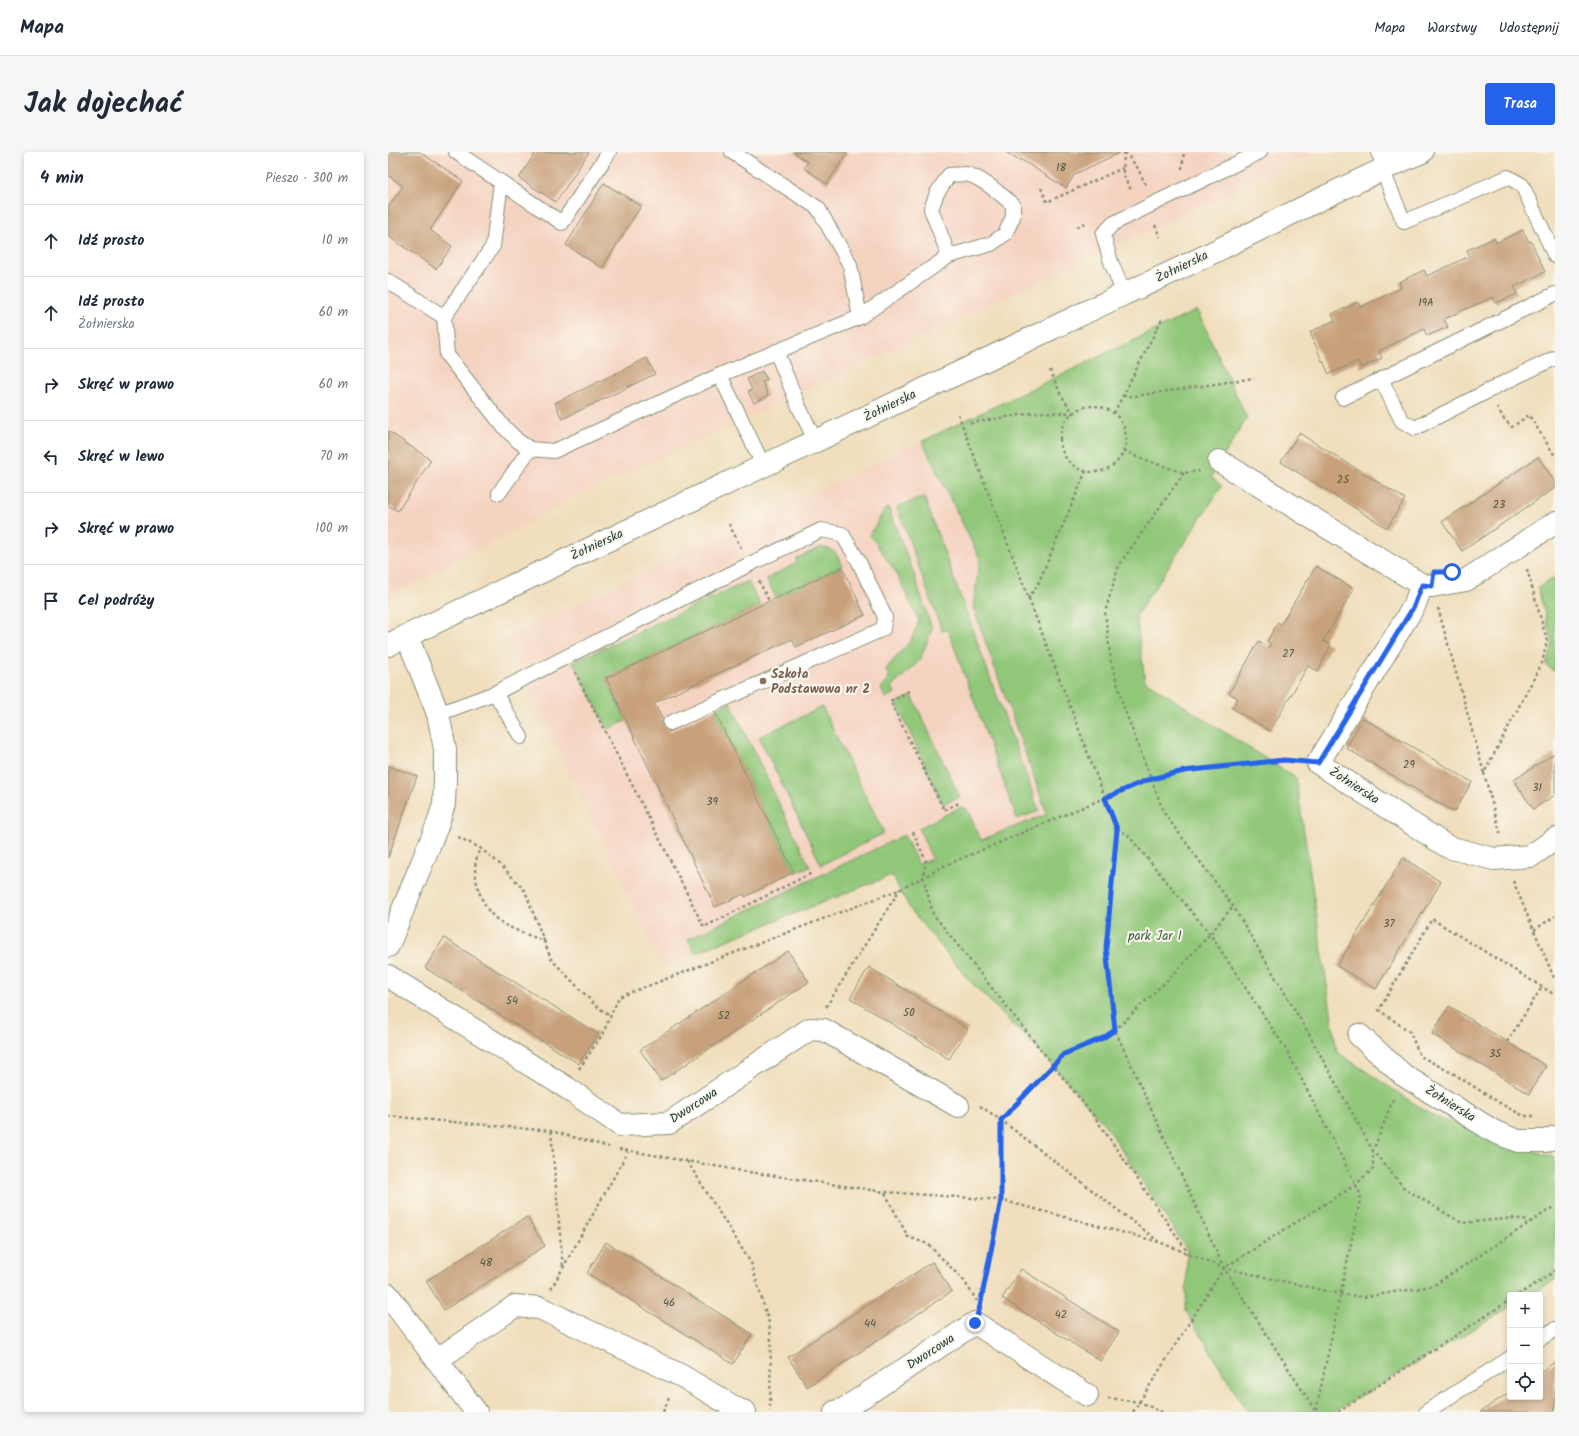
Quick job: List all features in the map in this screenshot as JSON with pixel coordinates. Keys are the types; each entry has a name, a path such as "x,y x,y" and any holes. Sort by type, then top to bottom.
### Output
{"street":[{"name":"Żołnierska","path":"398,640 764,467 1124,294 1176,271 1385,162 1422,152"},
{"path":"1219,461 1427,585 1466,580 1555,523"},
{"name":"Żołnierska","path":"1427,585 1318,763 1448,847 1494,859 1531,856 1555,839"},
{"path":"388,946 437,826 444,804 446,749 438,714 398,640"},
{"name":"Dworcowa","path":"388,976 567,1088 620,1125 669,1123 810,1029 824,1030 966,1104"},
{"name":"Żołnierska","path":"1359,1035 1403,1075 1495,1132 1518,1141 1545,1141 1555,1137"},
{"path":"388,1294 476,1412"},
{"path":"437,1360 515,1306 540,1308 680,1375 738,1410 745,1412"},
{"name":"Dworcowa","path":"835,1412 844,1409 975,1323 1087,1394"}],"lane":[{"path":"456,152 562,223 609,152"},
{"path":"732,152 818,208 850,265 860,317"},
{"path":"1124,294 1103,234 1114,223 1260,152"},
{"path":"1385,162 1404,222 1508,177 1522,185 1555,256"},
{"path":"501,182 493,246 444,317 447,355 503,426 518,442 530,449 554,451 720,375 860,317 949,256 991,244 1005,234 1014,217 1013,205 1002,194 966,174 949,175 937,193 931,210 949,256"},
{"path":"388,280 444,317"},
{"path":"1343,398 1555,294"},
{"path":"776,351 799,407 816,442"},
{"path":"1381,379 1402,421 1415,428 1555,358"},
{"path":"720,375 764,467"},
{"path":"499,493 530,449"},
{"path":"438,714 495,693 750,564 821,530 842,534 858,560 885,617 882,629 670,723"},
{"path":"495,693 521,737"},
{"path":"1543,1336 1555,1329"},
{"path":"1426,1412 1507,1360"}],"path":[{"path":"1124,152 1123,174 1133,194"},
{"path":"1124,152 1137,167 1147,187"},
{"path":"1041,188 1047,202 1123,168"},
{"path":"1114,413 1162,319"},
{"path":"1050,370 1060,393 1073,413"},
{"path":"1123,396 1136,396 1254,378"},
{"path":"1093,406 1104,408 1114,413 1121,421 1125,430 1126,441 1120,459 1104,470 1096,472 1086,471 1076,467 1068,460 1062,451 1060,441 1061,430 1065,421 1073,413 1082,408 1093,406"},
{"path":"1497,407 1504,419 1512,426 1529,415 1555,456"},
{"path":"970,423 1039,412 1073,413"},
{"path":"958,414 1117,829 1106,948 1115,1030 1224,1268 1316,1412"},
{"path":"1124,450 1137,457 1184,473 1215,469 1219,461"},
{"path":"1028,598 1038,584 1086,471"},
{"path":"1184,473 1119,565 1105,612 1111,661 1124,708 1164,813 1233,906 1305,1026 1373,1152 1405,1189 1462,1223 1515,1218 1532,1222"},
{"path":"729,524 735,537"},
{"path":"1484,773 1542,663 1547,641 1520,546"},
{"path":"757,577 769,601"},
{"path":"1427,585 1484,773 1503,844 1504,858 1555,980"},
{"path":"573,668 704,927 812,873"},
{"path":"909,691 890,701 944,810 959,803"},
{"path":"567,1088 602,1035 618,997 900,889 972,854 1150,779 1184,771 1284,760 1318,763"},
{"path":"437,826 480,848 501,865 525,891 551,959 597,1007 610,1015"},
{"path":"1117,829 1128,836 1210,934 1287,1051 1361,1195 1316,1412"},
{"path":"913,832 926,861 923,877 933,914 1096,1119 1189,1254"},
{"path":"480,848 475,867 478,891 486,906 498,920 521,933 544,941"},
{"path":"832,1012 825,1008 900,889"},
{"path":"885,1192 908,1237 928,1244 964,1281 980,1306 1001,1200 1001,1120 1064,1054 1103,1038 1115,1030 1173,975 1233,906"},
{"path":"1534,930 1555,916"},
{"path":"1538,1116 1524,1116 1503,1105 1454,1074 1420,1056 1410,1032 1380,1010 1432,919 1555,995"},
{"path":"1507,1042 1542,987"},
{"path":"1133,1412 1224,1268 1355,1184 1373,1169 1373,1152 1403,1075"},
{"path":"966,1104 1001,1120 1159,1242"},
{"path":"388,1116 551,1131 628,1152 885,1192 1001,1200 1159,1242 1224,1268 1340,1294 1364,1297 1433,1286 1555,1206"},
{"path":"551,1131 563,1268"},
{"path":"540,1308 628,1152"},
{"path":"686,1161 751,1263 770,1323 770,1412"},
{"path":"1523,1292 1555,1270"},
{"path":"1338,1412 1507,1302"},
{"path":"1115,1399 1140,1402 1162,1412"}],"shaded area":[{"path":"388,152 1318,152 574,498 388,597"},
{"name":"Szkoła Podstawowa nr 2","path":"922,441 980,559 973,607 1047,814 662,967 505,638"}],"green space":[{"name":"park Jar I","path":"1197,310 1247,418 1211,477 1222,486 1136,616 1145,681 1296,778 1337,1052 1433,1116 1555,1158 1555,1193 1553,1211 1555,1215 1555,1280 1535,1292 1507,1292 1507,1309 1334,1412 1247,1412 1186,1311 1187,1250 1109,1130 1051,1063 966,977 910,909 892,875 695,953 688,939 904,835 918,864 932,859 919,828 961,807 967,809 981,840 1047,814 973,607 980,559 922,441"},
{"path":"924,497 1039,811 1017,819 948,630 942,631 897,507"},
{"path":"888,507 915,577 932,629 920,660 892,687 895,693 885,698 881,688 889,680 886,669 911,640 919,621 895,571 870,535 883,512"},
{"path":"821,547 836,553 842,567 776,598 766,579 797,563 796,559"},
{"path":"1555,577 1555,672 1546,665 1552,643 1538,588"},
{"path":"748,581 760,605 606,678 626,721 608,729 573,662"},
{"path":"912,696 960,797 943,804 896,703"},
{"path":"730,702 810,867 794,872 714,710"},
{"path":"822,707 884,833 821,865 759,737"}],"building":[{"path":"388,152 420,152 463,181 430,230 452,246 436,269 388,236 388,207 403,186 388,175"},
{"path":"536,152 589,152 556,202 519,178"},
{"path":"793,152 848,152 827,184 804,168 808,162"},
{"path":"1006,152 1121,152 1075,174 1066,188 1020,159 1019,161"},
{"path":"604,183 641,206 602,268 566,245"},
{"path":"1523,230 1529,242 1531,241 1545,272 1514,287 1517,294 1496,303 1493,297 1444,319 1448,327 1427,336 1424,329 1379,351 1382,358 1361,368 1358,361 1329,374 1310,332 1335,320 1332,314 1358,302 1361,307 1401,288 1399,282 1424,270 1427,276 1470,256 1467,250 1494,238 1496,243"},
{"path":"647,358 655,374 562,419 555,403"},
{"path":"762,371 767,380 762,382 768,396 754,403 748,391 752,390 747,379"},
{"path":"388,431 431,460 398,511 388,505"},
{"path":"1299,433 1405,499 1387,528 1281,462"},
{"path":"1538,457 1555,482 1555,488 1462,551 1442,522"},
{"path":"1316,566 1354,589 1323,641 1331,645 1318,671 1308,666 1270,731 1232,708 1238,698 1229,693 1259,641 1269,647 1271,644 1267,641 1278,622 1281,624"},
{"path":"842,567 865,615 796,647 792,639 654,703 669,732 714,710 794,872 745,897 744,894 715,907 606,678"},
{"path":"1363,718 1472,782 1454,812 1346,748"},
{"path":"1555,753 1555,795 1533,809 1514,780"},
{"path":"388,766 417,776 388,858"},
{"path":"1403,858 1441,882 1376,989 1337,966"},
{"path":"444,938 598,1034 579,1064 425,968"},
{"path":"788,951 809,982 661,1081 640,1050"},
{"path":"869,967 968,1029 949,1059 850,998"},
{"path":"1449,1006 1546,1066 1529,1094 1432,1034"},
{"path":"527,1217 545,1246 444,1310 426,1281"},
{"path":"606,1242 752,1334 733,1364 587,1273"},
{"path":"932,1262 952,1291 807,1387 788,1357"},
{"path":"1021,1269 1119,1332 1100,1361 1002,1298"},
{"path":"1555,1362 1555,1412 1480,1412 1507,1394 1507,1400 1543,1400 1543,1370"}],"place":[{"name":"Szkoła Podstawowa nr 2","path":"763,681"}],"route":[{"path":"975,1323 980,1306 1001,1200 1001,1120 1064,1054 1103,1038 1115,1030 1106,948 1117,829 1105,798 1147,780 1184,771 1284,760 1318,763 1414,606 1422,585 1432,586 1434,572 1452,572"}]}
